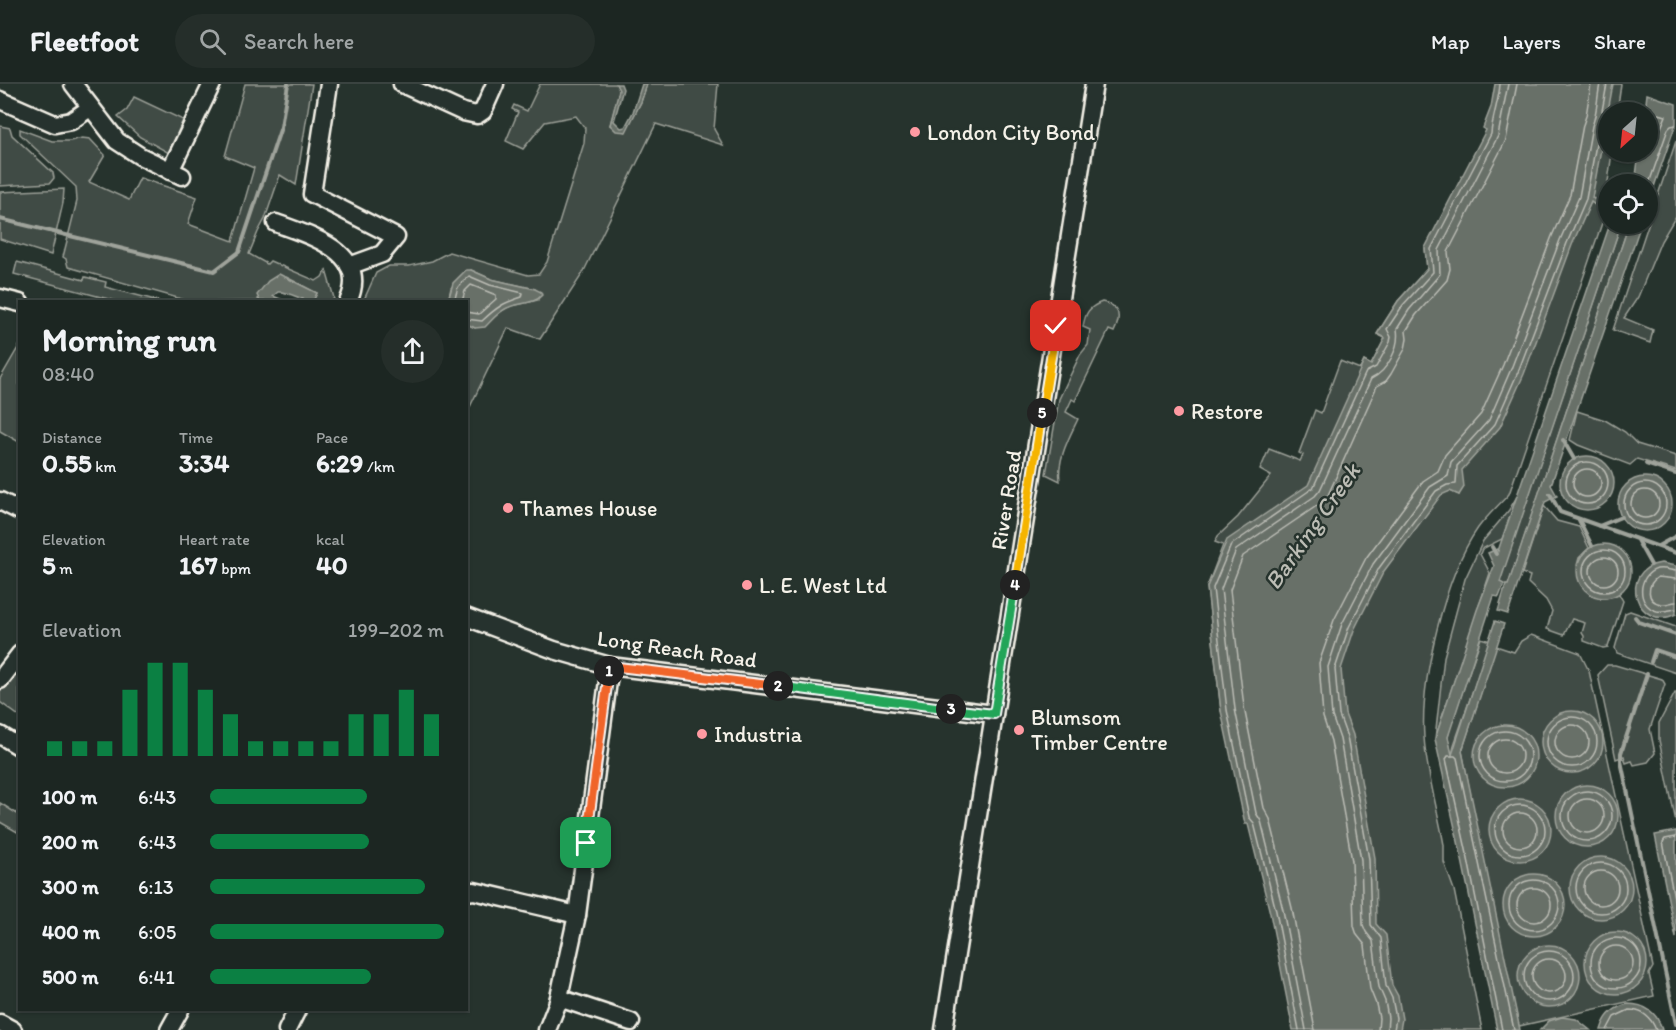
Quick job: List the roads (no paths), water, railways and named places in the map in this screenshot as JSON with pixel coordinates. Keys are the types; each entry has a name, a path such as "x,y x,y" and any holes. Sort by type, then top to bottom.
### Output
{"street":[{"path":"73,84 103,125 125,147 176,174 212,84"},
{"path":"328,84 312,194 396,237 382,254 349,267"},
{"path":"402,84 463,112 477,115 483,111 495,84"},
{"name":"River Road","path":"944,1030 1094,84"},
{"path":"0,100 55,124 71,121 90,108"},
{"path":"276,224 317,239 342,255 349,267 352,285 348,300"},
{"path":"0,298 18,302"},
{"path":"0,501 18,510"},
{"name":"Long Reach Road","path":"468,618 554,650 610,666 994,714"},
{"path":"0,681 18,657"},
{"path":"547,1030 559,998 577,915 610,666"},
{"path":"0,735 18,746"},
{"path":"468,892 474,891 577,915"},
{"path":"559,998 631,1022"},
{"path":"169,1030 179,1011"},
{"path":"286,1030 296,1011"},
{"path":"0,1023 13,1030"}],"water":[{"path":"616,84 621,84 623,89 614,121 621,128 625,127 633,112 642,84 647,84 626,132 616,131 610,125 619,90"},
{"name":"Barking Creek","path":"1495,84 1613,84 1610,102 1598,102 1599,162 1592,198 1598,201 1598,207 1591,202 1572,245 1524,374 1500,427 1462,470 1464,487 1459,495 1450,491 1441,495 1384,571 1354,630 1341,669 1345,714 1353,735 1375,858 1376,924 1386,935 1392,985 1398,996 1402,1019 1400,1030 1293,1030 1270,913 1248,824 1245,824 1221,711 1207,587 1227,540 1308,485 1364,361 1371,365 1385,338 1377,334 1398,301 1427,269 1425,248 1486,130 1483,128 1491,107"},
{"path":"1647,94 1676,104 1676,123 1658,175 1636,174 1638,162 1658,162 1658,102 1646,102"},
{"path":"1607,234 1618,234 1500,582 1504,584 1499,597 1494,596 1448,737 1452,755 1495,621 1504,624 1462,751 1520,1030 1497,1030 1435,739 1477,610 1494,566 1488,553 1497,549 1498,551"},
{"path":"1626,234 1638,234 1551,485 1557,496 1545,502 1508,614 1498,611 1506,585 1508,585"},
{"path":"466,270 471,270 491,279 535,289 542,295 530,302 507,308 485,327 475,328 468,324 468,300 448,300 453,283"},
{"path":"279,274 317,293 314,300 305,300 278,292 273,296 283,300 260,300 257,295 268,281"},
{"path":"1582,456 1592,456 1602,460 1610,468 1614,483 1610,498 1602,506 1592,510 1582,510 1572,506 1564,498 1560,488 1560,478 1564,468 1572,460"},
{"path":"1640,477 1650,477 1660,481 1668,489 1672,504 1668,519 1660,527 1650,531 1640,531 1630,527 1622,519 1618,509 1618,499 1622,489 1630,481"},
{"path":"1599,544 1609,544 1619,548 1627,556 1631,571 1627,586 1619,594 1609,598 1599,598 1589,594 1581,586 1577,576 1577,566 1581,556 1589,548"},
{"path":"1661,563 1676,566 1676,614 1662,618 1651,615 1642,608 1637,598 1636,587 1639,577 1647,568"},
{"path":"1572,711 1594,720 1603,742 1594,764 1572,773 1550,764 1541,742 1550,720"},
{"path":"1505,725 1527,734 1536,756 1527,778 1505,787 1483,778 1474,756 1483,734"},
{"path":"1587,785 1609,794 1618,816 1609,838 1587,847 1565,838 1556,816 1565,794"},
{"path":"1520,799 1542,808 1551,830 1542,852 1520,861 1498,852 1489,830 1498,808"},
{"path":"1676,831 1676,938 1655,835"},
{"path":"1601,857 1623,866 1632,888 1623,910 1601,919 1579,910 1570,888 1579,866"},
{"path":"1534,874 1556,883 1565,905 1556,927 1534,936 1512,927 1503,905 1512,883"},
{"path":"1616,932 1638,941 1647,963 1638,985 1616,994 1594,985 1585,963 1594,941"},
{"path":"1549,945 1571,954 1580,976 1571,998 1549,1007 1527,998 1518,976 1527,954"},
{"path":"1628,1004 1640,1006 1654,1014 1662,1030 1601,1030 1611,1012"},
{"path":"1562,1017 1576,1019 1590,1030 1540,1030 1549,1021"}],"waterway":[{"path":"0,219 214,271 239,252 281,127 288,84"},
{"path":"1563,440 1574,459"},
{"path":"1646,464 1676,474"},
{"path":"1550,494 1560,512 1676,553"},
{"path":"1599,526 1621,517"},
{"path":"1579,520 1592,546"},
{"path":"1658,546 1676,536"},
{"path":"1637,540 1651,565"},
{"path":"1492,547 1496,554"},
{"path":"1635,617 1639,622 1676,635"},
{"path":"1651,662 1655,650 1676,657"},
{"path":"1647,674 1621,753 1621,761 1676,1024"}],"place":[{"name":"London City Bond","path":"915,132"},
{"name":"Restore","path":"1179,411"},
{"name":"Thames House","path":"508,508"},
{"name":"L. E. West Ltd","path":"747,585"},
{"name":"Blumsom Timber Centre","path":"1019,730"},
{"name":"Industria","path":"702,734"}]}
